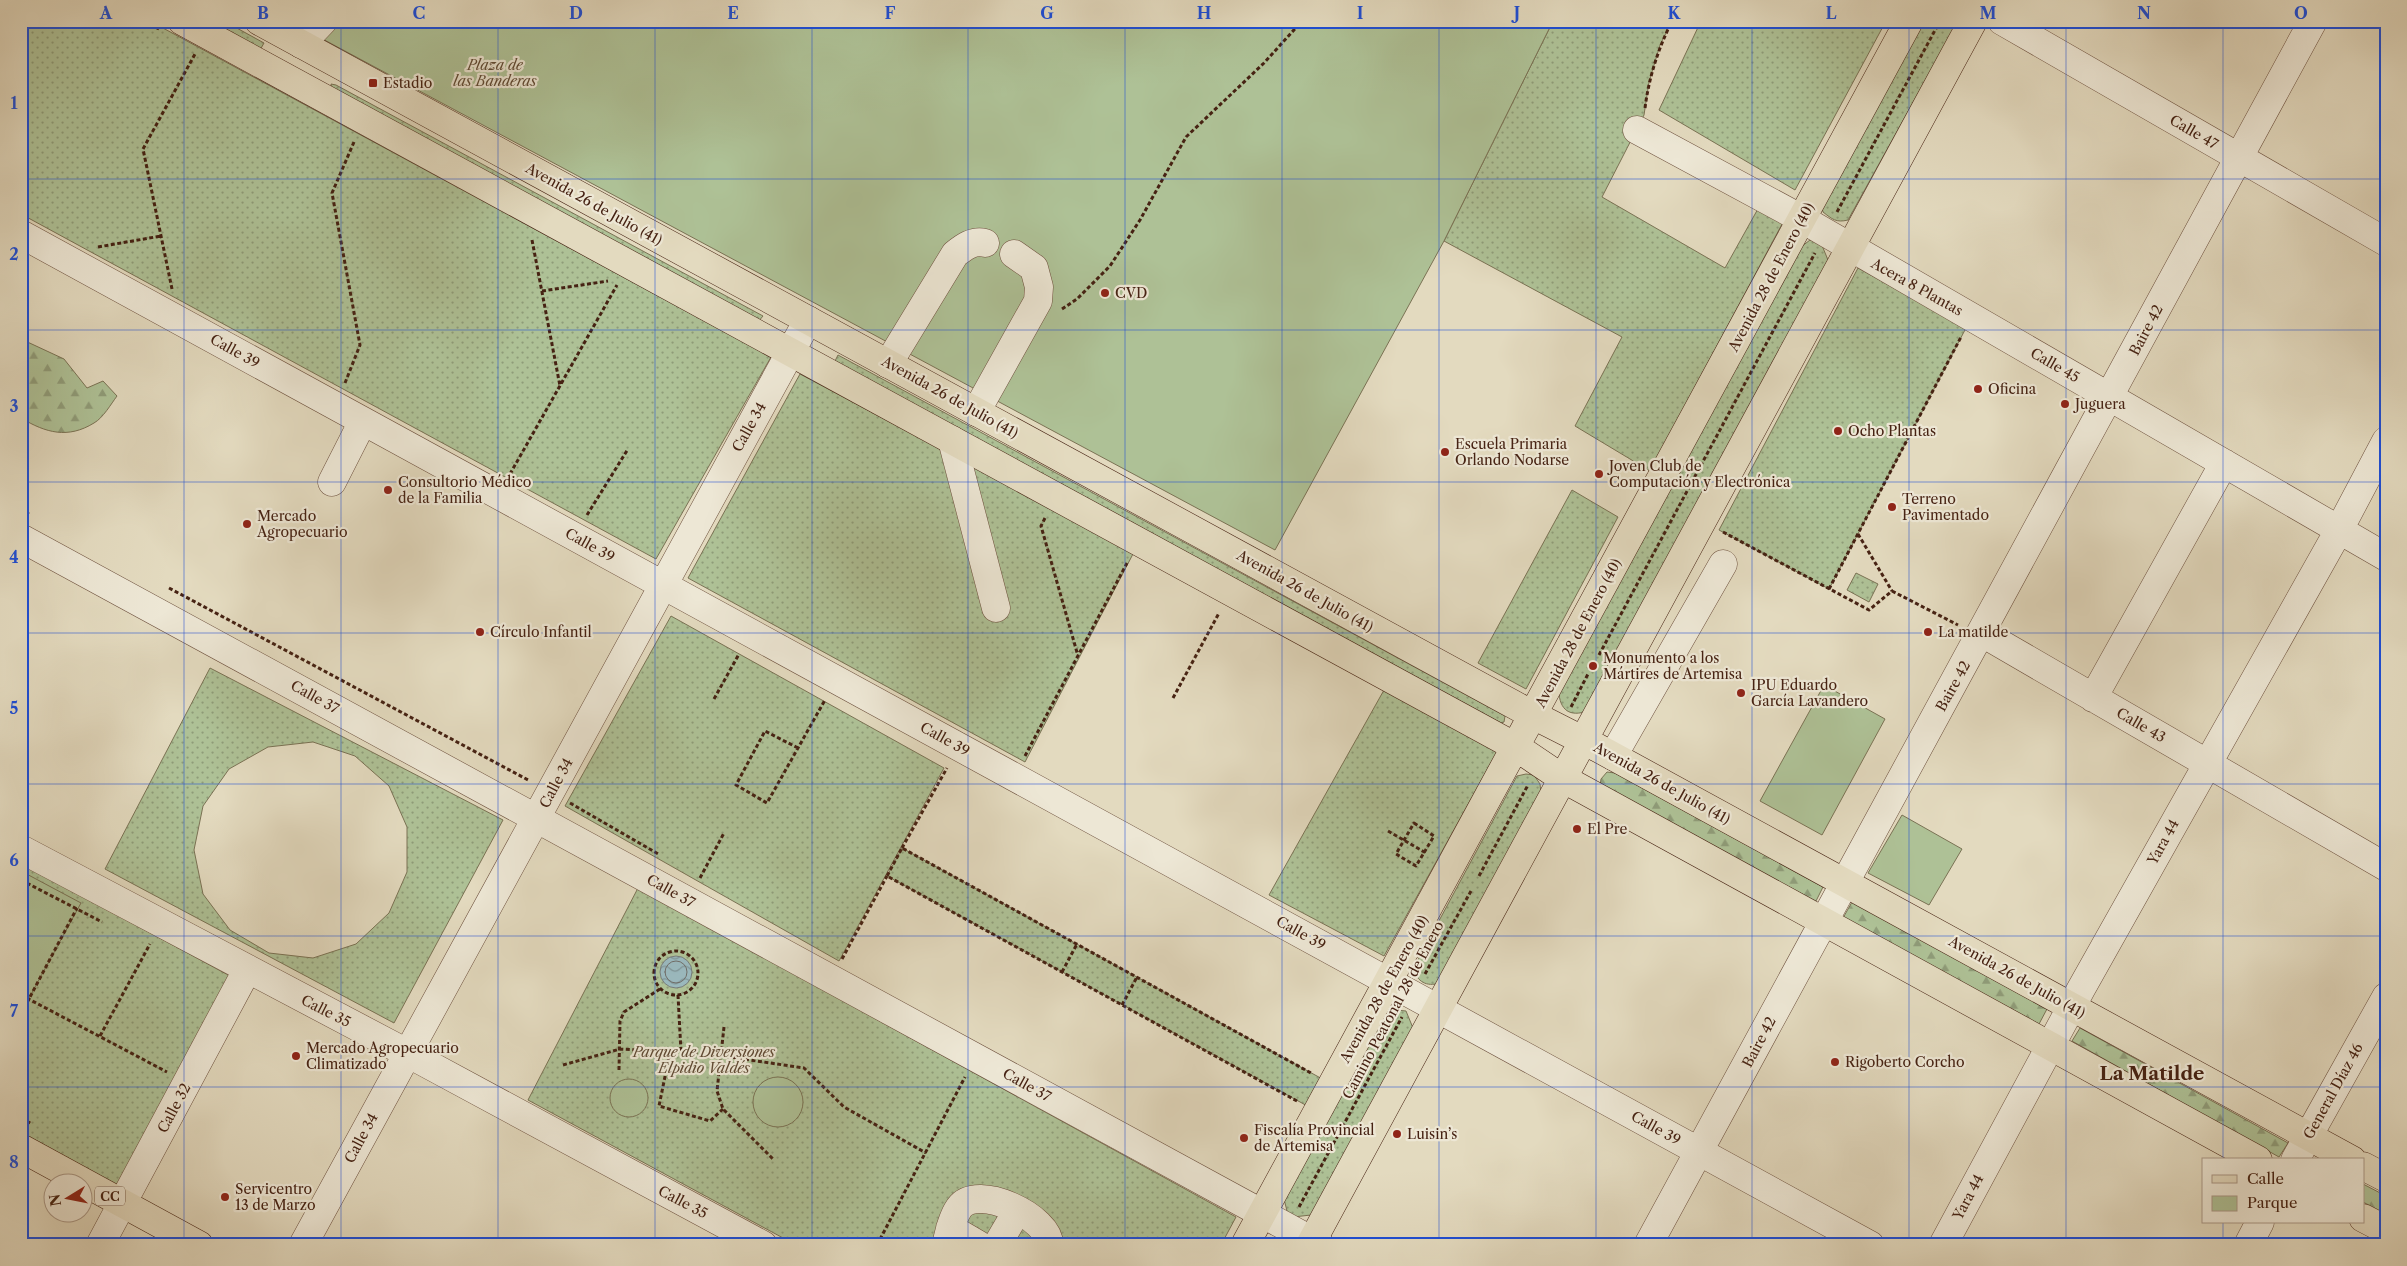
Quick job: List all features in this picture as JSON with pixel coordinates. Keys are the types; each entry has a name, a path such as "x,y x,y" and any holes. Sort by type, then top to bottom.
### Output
{"main road":[{"path":"182,21 1516,747 1562,778 2254,1158"},
{"name":"Avenida 26 de Julio (41)","path":"259,21 1533,715 1613,756 2348,1158"},
{"name":"Avenida 28 de Enero (40)","path":"1245,1245 1909,21"},
{"path":"1314,1243 1562,778 1973,21"},
{"path":"283,76 301,44"},
{"name":"CC","path":"21,1148 199,1245"},
{"path":"2364,1167 2386,1178"},
{"path":"2364,1219 2386,1230"}],"street":[{"path":"301,44 323,21"},
{"name":"Calle 47","path":"2002,21 2386,242"},
{"name":"Baire 42","path":"1648,1245 2313,21"},
{"name":"Calle 45","path":"1637,130 1802,219 2386,557"},
{"name":"Calle 39","path":"21,234 1870,1245"},
{"path":"888,364 955,254 966,246 979,242 985,243"},
{"path":"976,412 1038,301 1038,287 1034,268 1014,254"},
{"name":"Calle 34","path":"303,1245 808,320"},
{"path":"332,482 363,421"},
{"path":"952,440 996,608"},
{"name":"Yara 44","path":"1942,1245 2050,1046 2386,441"},
{"path":"2093,698 2224,463"},
{"name":"Calle 37","path":"21,538 1288,1227 1314,1243"},
{"path":"1613,756 1723,564"},
{"name":"Calle 43","path":"1982,633 2386,867"},
{"name":"Calle 35","path":"21,849 407,1053 763,1245"},
{"name":"Calle 32","path":"100,1245 247,970"},
{"name":"General Díaz 46","path":"2296,1158 2386,997"},
{"path":"979,1245 948,1236 960,1206 976,1198 992,1199 1040,1223 1049,1240 1049,1245"},
{"path":"997,1245 1017,1211"},
{"path":"2248,1245 2259,1224"}],"path":[{"path":"1025,327 1051,316 1077,298 1110,266 1140,220 1186,137 1264,63 1302,21"},
{"path":"1637,130 1644,115 1649,82 1660,45 1672,21"},
{"path":"1599,655 1940,21"},
{"path":"181,321 143,149 206,34"},
{"path":"337,406 360,345 332,193 364,121"},
{"path":"530,211 530,228 560,387"},
{"path":"90,248 161,236"},
{"path":"499,495 620,280 542,291"},
{"name":"Acera 8 Plantas","path":"1829,589 1962,336"},
{"path":"574,536 628,449"},
{"path":"1056,497 1041,526 1078,656"},
{"path":"1719,530 1869,610 1892,591"},
{"path":"1858,534 1892,591 1968,630 1982,633"},
{"path":"1014,777 1138,542"},
{"path":"1173,698 1230,592"},
{"path":"714,699 751,633"},
{"path":"1594,652 1604,658"},
{"path":"1584,672 1593,677"},
{"path":"798,748 765,731 736,785 767,803 798,748 836,679"},
{"path":"832,979 902,848 959,747"},
{"path":"1414,823 1434,836 1416,866 1396,854 1414,823"},
{"path":"700,878 724,833"},
{"path":"902,848 1137,978 1333,1083"},
{"path":"887,876 1317,1112"},
{"path":"1470,876 1479,876 1482,884"},
{"path":"21,880 77,909"},
{"path":"1466,885 1471,891 1477,892"},
{"path":"21,1014 90,886"},
{"name":"Camino Peatonal 28 de Enero","path":"1288,1227 1471,891"},
{"path":"100,1036 160,924"},
{"path":"1062,972 1077,944"},
{"path":"684,951 696,963 698,971 697,980 693,987 678,995 668,994 660,989 655,982 655,964 666,952 684,951"},
{"path":"1122,1005 1137,978"},
{"path":"619,1070 620,1022 624,1012 660,989"},
{"path":"678,995 681,1052"},
{"path":"21,996 187,1082"},
{"path":"724,1027 717,1091 723,1109 774,1160"},
{"path":"563,1065 620,1049 703,1053 804,1068 844,1107 926,1153"},
{"path":"670,1052 659,1106 710,1121 723,1109"},
{"path":"877,1245 976,1057"}],"green space":[{"path":"25,21 150,21 771,357 656,559 21,214 21,27"},
{"path":"208,21 224,21 264,43 260,50"},
{"name":"CVD","path":"333,21 1553,21 1444,241 1275,550 317,36"},
{"path":"1553,21 1672,21 1660,45 1649,82 1644,115 1602,197 1725,268 1764,198 1789,211 1650,471 1575,426 1622,337 1444,241"},
{"path":"1701,21 1886,21 1795,190 1659,110"},
{"path":"1921,21 1958,21 1848,220 1834,220 1823,212 1821,204"},
{"path":"331,84 763,316 758,322 332,90"},
{"path":"1810,240 1821,243 1828,260 1590,710 1578,713 1569,712 1562,706 1559,694 1801,247"},
{"path":"1858,268 1966,328 1829,589 1719,530"},
{"path":"21,339 64,359 87,388 103,381 117,396 101,418 75,431 57,432 39,427 21,418"},
{"path":"838,355 1505,716 1504,722 1501,723 835,361"},
{"path":"800,374 1134,552 1025,762 688,578"},
{"path":"1572,490 1618,517 1526,689 1478,663"},
{"path":"1856,573 1878,584 1869,602 1847,590"},
{"path":"671,616 944,768 839,961 565,806"},
{"path":"210,668 503,820 394,1023 105,869","holes":["313,742 355,756 389,786 407,827 407,872 389,913 356,944 313,958 269,953 230,930 203,894 194,850 203,806 229,769 268,747"]},
{"path":"1824,685 1885,719 1822,835 1760,801"},
{"path":"1384,690 1497,752 1384,956 1269,895"},
{"path":"1607,772 1615,773 1823,887 1816,901 1607,792 1600,786 1601,779"},
{"path":"1534,775 1540,784 1541,794 1440,983 1427,984 1417,977 1413,969 1517,776"},
{"path":"1902,815 1962,849 1929,905 1868,873"},
{"path":"902,848 1326,1081 1311,1108 887,876"},
{"path":"21,863 230,976 119,1186 21,1132"},
{"path":"21,871 81,903 29,998 21,994"},
{"name":"Parque de Diversiones Elpidio Valdés","path":"638,888 1236,1217 1221,1245 796,1245 528,1100"},
{"path":"1852,902 2047,1009 2039,1024 1843,918"},
{"path":"1406,1011 1413,1028 1311,1215 1293,1217 1287,1211 1284,1199 1386,1012"},
{"path":"2080,1028 2288,1143 2279,1157 2072,1041"},
{"path":"778,1077 792,1081 799,1088 803,1102 799,1116 792,1123 778,1127 764,1123 757,1116 753,1102 757,1088 764,1081"},
{"path":"629,1079 636,1080 642,1085 647,1091 647,1105 642,1111 636,1116 629,1117 622,1116 616,1111 611,1105 610,1098 611,1091 616,1085 622,1080"},
{"path":"2364,1185 2386,1196 2386,1214 2364,1203"}],"water":[{"path":"676,956 682,957 687,961 691,966 691,978 687,983 682,987 676,988 670,987 665,983 661,978 660,972 661,966 665,961 670,957"}],"place":[{"name":"Estadio","path":"373,83"},
{"name":"CVD","path":"1105,293"},
{"name":"Oficina","path":"1978,389"},
{"name":"Juguera","path":"2065,404"},
{"name":"Ocho Plantas","path":"1838,431"},
{"name":"Escuela Primaria Orlando Nodarse","path":"1445,452"},
{"name":"Joven Club de Computación y Electrónica","path":"1599,474"},
{"name":"Consultorio Médico de la Familia","path":"388,490"},
{"name":"Terreno Pavimentado","path":"1892,507"},
{"name":"Mercado Agropecuario","path":"247,524"},
{"name":"Círculo Infantil","path":"480,632"},
{"name":"La matilde","path":"1928,632"},
{"name":"Monumento a los Mártires de Artemisa","path":"1593,666"},
{"name":"IPU Eduardo García Lavandero","path":"1741,693"},
{"name":"El Pre","path":"1577,829"},
{"name":"Mercado Agropecuario Climatizado","path":"296,1056"},
{"name":"Rigoberto Corcho","path":"1835,1062"},
{"name":"Luisin’s","path":"1397,1134"},
{"name":"Fiscalía Provincial de Artemisa","path":"1244,1138"},
{"name":"Servicentro 13 de Marzo","path":"225,1197"}],"district":[{"name":"La Matilde","path":"2152,1073"}],"park label":[{"name":"Plaza de las Banderas","path":"495,74"}]}
